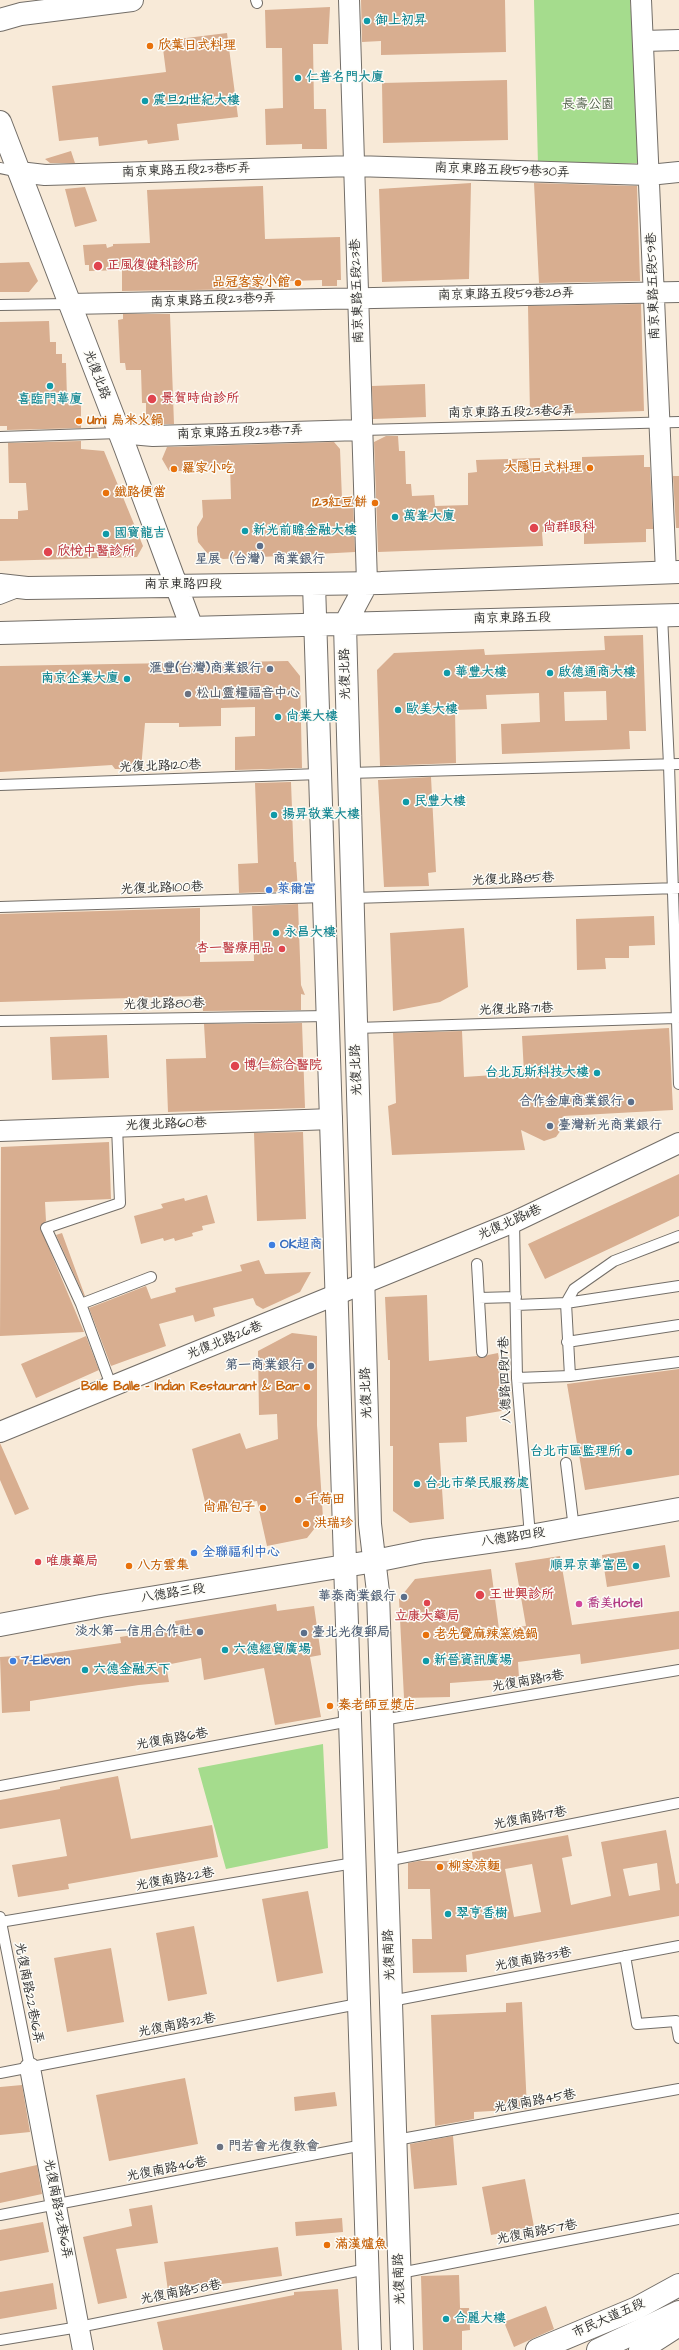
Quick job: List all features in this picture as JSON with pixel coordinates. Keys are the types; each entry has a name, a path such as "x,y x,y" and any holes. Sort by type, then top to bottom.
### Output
{"main road":[{"path":"0,20 21,14 132,0"},
{"name":"光復北路","path":"0,122 10,170 69,304 192,628"},
{"path":"366,583 673,572"},
{"name":"光復北路","path":"366,583 345,624 348,773 354,898 356,1028 370,1524 375,1561"},
{"name":"南京東路四段","path":"0,585 27,588 366,583"},
{"name":"光復北路","path":"314,584 346,1565"},
{"name":"南京東路五段","path":"345,624 670,615"},
{"path":"0,633 345,624"},
{"name":"八德路四段","path":"346,1565 424,1551 574,1529 679,1509"},
{"name":"光復南路","path":"375,1561 382,1720 402,2350"},
{"path":"346,1565 358,2004 370,2350"},
{"name":"八德路三段","path":"0,1625 346,1565"},
{"name":"市民大道五段","path":"537,2350 637,2308 679,2285"},
{"path":"598,2350 679,2312"},
{"path":"620,2350 679,2324"},
{"path":"640,2350 679,2324"}],"street":[{"name":"南京東路五段23巷","path":"349,0 366,583"},
{"name":"南京東路五段59巷","path":"641,0 654,292 669,422 673,572"},
{"path":"643,41 679,40"},
{"name":"南京東路五段23巷15弄","path":"10,170 44,175 354,166"},
{"name":"南京東路五段59巷30弄","path":"354,166 649,175 679,172"},
{"name":"南京東路五段59巷28弄","path":"358,297 679,292"},
{"name":"南京東路五段23巷9弄","path":"69,304 358,297"},
{"name":"南京東路五段23巷7弄","path":"119,433 153,436 362,430"},
{"name":"光復北路60巷","path":"0,1131 332,1119"},
{"name":"光復北路11巷","path":"338,1294 514,1222 679,1143"},
{"name":"光復北路26巷","path":"0,1432 112,1388 338,1294"},
{"name":"光復南路32巷16弄","path":"30,2068 83,2350"}],"lane":[{"path":"0,305 69,304"},
{"name":"南京東路五段23巷6弄","path":"362,430 669,422"},
{"path":"0,437 119,433"},
{"path":"0,600 27,588"},
{"path":"670,615 676,888 676,1018 679,1084"},
{"path":"348,773 674,764"},
{"name":"光復北路120巷","path":"0,785 320,774"},
{"name":"光復北路85巷","path":"354,898 676,888"},
{"name":"光復北路100巷","path":"0,907 324,897"},
{"name":"光復北路80巷","path":"0,1021 328,1016"},
{"name":"光復北路71巷","path":"356,1028 676,1018"},
{"path":"112,1388 81,1304 46,1228 120,1203 117,1126"},
{"name":"八德路四段17巷","path":"514,1222 517,1378 530,1536"},
{"path":"570,1376 566,1303 574,1289 614,1261 679,1236"},
{"path":"477,1264 482,1352"},
{"path":"81,1304 151,1278"},
{"path":"479,1298 566,1303 679,1286"},
{"path":"567,1342 679,1325"},
{"path":"517,1378 570,1376 679,1362"},
{"path":"566,1463 574,1529"},
{"name":"光復南路13巷","path":"382,1720 679,1670"},
{"name":"光復南路6巷","path":"0,1786 350,1721"},
{"name":"光復南路17巷","path":"386,1861 679,1803"},
{"name":"光復南路22巷","path":"0,1920 354,1863"},
{"name":"光復南路22巷16弄","path":"0,1920 30,2068"},
{"name":"光復南路33巷","path":"391,2001 679,1946"},
{"path":"625,1956 637,2024 677,2020 679,2038"},
{"name":"光復南路32巷","path":"0,2073 358,2004"},
{"name":"光復南路45巷","path":"396,2140 679,2089"},
{"name":"光復南路46巷","path":"0,2216 363,2145"},
{"name":"光復南路57巷","path":"400,2273 679,2219"},
{"name":"光復南路58巷","path":"0,2340 79,2327 367,2269"}],"green space":[{"name":"長壽公園","path":"534,0 630,0 644,163 538,166"},
{"path":"323,1744 328,1848 226,1869 198,1768"}],"building":[{"path":"361,0 505,0 506,52 381,55 381,41 362,42"},
{"name":"仁普名門大廈","path":"330,7 328,44 313,44 314,109 326,109 327,149 302,149 302,144 266,145 265,109 283,108 282,48 266,48 265,10"},
{"name":"震旦21世紀大樓","path":"227,33 238,117 177,124 179,140 148,144 147,140 99,146 98,137 59,141 52,86 166,72 162,41"},
{"path":"507,80 508,140 383,143 382,83"},
{"path":"71,151 75,163 50,163 45,159"},
{"path":"471,183 469,279 382,282 379,189"},
{"path":"534,183 637,186 640,281 539,283"},
{"path":"263,186 265,239 340,237 341,280 337,280 337,286 322,286 322,280 262,282 262,289 122,291 122,270 89,271 89,265 85,265 83,245 106,244 107,248 113,246 113,244 150,243 147,190"},
{"path":"85,187 97,221 75,227 65,189"},
{"path":"29,262 38,281 29,292 0,292 0,263"},
{"path":"641,304 644,411 530,415 528,306"},
{"path":"123,314 170,314 174,424 154,424 146,416 146,403 142,403 141,370 126,370 125,363 120,363 118,320 123,319"},
{"path":"49,321 50,342 56,342 56,354 62,354 62,363 66,363 67,399 81,399 81,428 7,430 7,426 0,426 0,322"},
{"path":"425,384 426,417 373,419 372,386"},
{"path":"386,436 398,436 399,451 405,451 406,484 411,484 412,496 434,495 435,506 468,505 468,473 477,472 476,460 540,458 540,471 582,469 582,457 644,455 644,467 650,467 653,529 646,529 646,542 584,544 584,531 562,531 542,532 543,546 378,552 374,442"},
{"path":"81,441 81,449 104,451 143,546 137,557 0,561 0,519 18,519 18,511 28,510 26,483 9,483 8,443"},
{"path":"334,442 340,449 342,499 353,499 355,552 223,559 207,553 198,542 197,534 197,527 203,517 202,500 231,499 230,465 189,467 189,471 169,471 162,459 167,447"},
{"path":"673,476 679,476 679,528 676,528"},
{"path":"643,635 646,731 629,731 630,749 502,754 501,724 540,722 539,693 486,695 487,709 455,710 456,763 380,766 377,670 394,653 484,649 485,655 605,650 604,636","holes":["606,691 607,720 565,721 564,692"]},
{"path":"288,661 300,676 302,768 235,770 235,737 255,736 255,707 221,708 221,726 179,727 179,723 145,723 141,769 115,769 112,765 0,772 0,666"},
{"path":"431,777 436,872 428,873 429,886 384,887 378,780"},
{"path":"291,782 294,862 296,862 298,891 239,893 238,864 258,863 255,783"},
{"path":"298,904 301,985 305,995 301,994 301,1010 203,1011 202,998 196,999 195,996 0,1002 0,914 200,908 200,962 254,961 252,906"},
{"path":"654,916 655,945 629,946 629,958 605,958 606,969 577,970 576,919"},
{"path":"464,928 468,987 440,1002 393,1011 390,933"},
{"name":"博仁綜合醫院","path":"302,1023 305,1108 168,1112 166,1059 206,1058 204,1024"},
{"path":"669,1028 673,1110 564,1116 561,1130 556,1137 544,1141 521,1130 525,1150 392,1155 388,1106 396,1103 393,1033 462,1031 464,1077 524,1073 522,1036"},
{"path":"107,1035 109,1078 52,1080 50,1037"},
{"path":"303,1132 306,1219 257,1221 254,1133"},
{"path":"109,1142 111,1199 45,1202 46,1221 40,1227 84,1332 0,1336 1,1147"},
{"path":"679,1174 679,1216 545,1279 528,1244"},
{"path":"207,1195 215,1223 202,1226 203,1230 192,1233 193,1236 175,1241 174,1238 164,1241 163,1238 141,1244 134,1216 163,1208 161,1204 184,1198 185,1201"},
{"path":"62,1233 85,1296 56,1235"},
{"path":"259,1260 265,1274 311,1272 300,1292 263,1309 256,1305 253,1298 213,1308 215,1316 195,1322 193,1315 159,1324 166,1346 111,1366 89,1308 146,1286 151,1299 176,1292 175,1288 242,1271 240,1265"},
{"path":"427,1295 429,1361 477,1356 483,1358 488,1355 498,1353 507,1410 466,1417 467,1442 439,1443 444,1519 410,1523 393,1511 393,1446 390,1446 390,1360 388,1360 385,1297"},
{"path":"292,1333 317,1336 317,1425 323,1518 307,1538 267,1546 257,1501 207,1510 192,1449 240,1433 246,1449 278,1439 277,1414 259,1415 258,1351"},
{"path":"86,1336 99,1370 36,1398 21,1364"},
{"path":"679,1369 679,1475 585,1490 567,1384"},
{"path":"0,1443 29,1509 15,1515 0,1480"},
{"name":"順昇京華富邑","path":"665,1545 670,1577 607,1587 602,1555"},
{"path":"560,1556 572,1625 679,1611 679,1649 581,1664 580,1654 518,1662 519,1678 450,1683 450,1697 404,1698 399,1599 415,1579 491,1569 499,1629 526,1626 515,1563"},
{"path":"276,1604 277,1611 314,1606 321,1655 310,1657 321,1717 275,1725 264,1668 204,1680 201,1658 166,1665 169,1682 30,1701 30,1711 2,1713 0,1657 46,1654 121,1643 120,1637 176,1628 175,1621"},
{"path":"118,1776 131,1839 212,1825 218,1857 68,1884 69,1889 18,1897 12,1865 67,1856 60,1819 0,1829 0,1800"},
{"path":"666,1830 676,1884 679,1883 679,1916 466,1955 467,1972 413,1973 412,1939 432,1939 430,1889 408,1889 408,1863 419,1861 473,1861 472,1852 568,1835 572,1856 562,1858 571,1905 611,1896 601,1842","holes":["657,1863 660,1890 629,1896 623,1869","532,1864 541,1912 514,1917 505,1869"]},
{"path":"308,1891 323,1973 277,1982 262,1899"},
{"path":"194,1926 207,1994 168,2001 156,1933"},
{"path":"111,1948 124,2022 67,2032 54,1958"},
{"path":"522,2002 527,2109 474,2112 474,2119 435,2126 431,2015 506,2012 506,2003"},
{"path":"185,2078 198,2144 109,2161 96,2095"},
{"path":"22,2085 30,2132 0,2135 0,2087"},
{"path":"335,2092 337,2106 295,2111 294,2097"},
{"path":"453,2136 457,2185 414,2189 410,2144"},
{"path":"37,2165 42,2194 0,2203 0,2173"},
{"path":"525,2179 534,2227 491,2235 482,2187"},
{"path":"152,2205 158,2243 116,2249 127,2298 98,2304 83,2237 132,2226 129,2209"},
{"path":"342,2218 343,2232 296,2236 295,2222"},
{"path":"43,2222 49,2252 0,2261 0,2230"},
{"path":"278,2247 282,2276 168,2291 164,2262"},
{"name":"合麗大樓","path":"459,2275 460,2308 469,2308 470,2330 462,2331 462,2350 423,2350 421,2276"},
{"path":"53,2283 57,2309 0,2319 0,2292"},
{"path":"338,2289 342,2350 163,2350 157,2322 294,2295 294,2292"},
{"path":"546,2306 554,2329 514,2347 504,2322"}],"place":[{"name":"御上初昇","path":"367,21"},
{"name":"欣葉日式料理","path":"150,46"},
{"name":"仁普名門大廈","path":"298,78"},
{"name":"震旦21世紀大樓","path":"145,101"},
{"name":"正風復健科診所","path":"98,266"},
{"name":"品冠客家小館","path":"298,283"},
{"name":"喜臨門華廈","path":"50,386"},
{"name":"景賀時尚診所","path":"152,399"},
{"name":"Umi 烏米火鍋","path":"79,421"},
{"name":"大隱日式料理","path":"590,468"},
{"name":"羅家小吃","path":"174,469"},
{"name":"鐵路便當","path":"106,493"},
{"name":"123紅豆餅","path":"375,503"},
{"name":"萬峯大廈","path":"395,517"},
{"name":"尚群眼科","path":"534,528"},
{"name":"新光前瞻金融大樓","path":"245,531"},
{"name":"國寶龍吉","path":"106,534"},
{"name":"星展（台灣）商業銀行","path":"260,546"},
{"name":"欣悅中醫診所","path":"48,552"},
{"name":"滙豐(台灣)商業銀行","path":"270,669"},
{"name":"華豐大樓","path":"447,673"},
{"name":"啟德通商大樓","path":"550,673"},
{"name":"南京企業大廈","path":"127,679"},
{"name":"松山靈糧福音中心","path":"188,694"},
{"name":"歐美大樓","path":"398,710"},
{"name":"尚業大樓","path":"278,717"},
{"name":"民豐大樓","path":"406,802"},
{"name":"揚昇敬業大樓","path":"274,815"},
{"name":"萊爾富","path":"269,890"},
{"name":"永昌大樓","path":"276,933"},
{"name":"杏一醫療用品","path":"282,949"},
{"name":"博仁綜合醫院","path":"235,1066"},
{"name":"台北瓦斯科技大樓","path":"597,1073"},
{"name":"合作金庫商業銀行","path":"631,1102"},
{"name":"臺灣新光商業銀行","path":"550,1126"},
{"name":"OK超商","path":"272,1245"},
{"name":"第一商業銀行","path":"311,1366"},
{"name":"Balle Balle – Indian Restaurant & Bar","path":"307,1387"},
{"name":"台北市區監理所","path":"629,1452"},
{"name":"台北市榮民服務處","path":"417,1484"},
{"name":"千荷田","path":"298,1500"},
{"name":"尚鼎包子","path":"263,1508"},
{"name":"洪瑞珍","path":"306,1524"},
{"name":"全聯福利中心","path":"194,1553"},
{"name":"唯康藥局","path":"38,1562"},
{"name":"八方雲集","path":"129,1566"},
{"name":"順昇京華富邑","path":"636,1566"},
{"name":"王世興診所","path":"480,1595"},
{"name":"華泰商業銀行","path":"404,1597"},
{"name":"立康大藥局","path":"427,1603"},
{"name":"喬美Hotel","path":"579,1604"},
{"name":"淡水第一信用合作社","path":"200,1632"},
{"name":"臺北光復郵局","path":"304,1633"},
{"name":"老先覺麻辣窯燒鍋","path":"426,1635"},
{"name":"六德經貿廣場","path":"225,1650"},
{"name":"7-Eleven","path":"13,1661"},
{"name":"新晉資訊廣場","path":"426,1661"},
{"name":"六德金融天下","path":"85,1670"},
{"name":"秦老師豆漿店","path":"330,1706"},
{"name":"柳家涼麵","path":"440,1867"},
{"name":"翠亨香樹","path":"448,1914"},
{"name":"門若會光復教會","path":"220,2147"},
{"name":"滿漢爐魚","path":"327,2245"},
{"name":"合麗大樓","path":"446,2319"}]}
